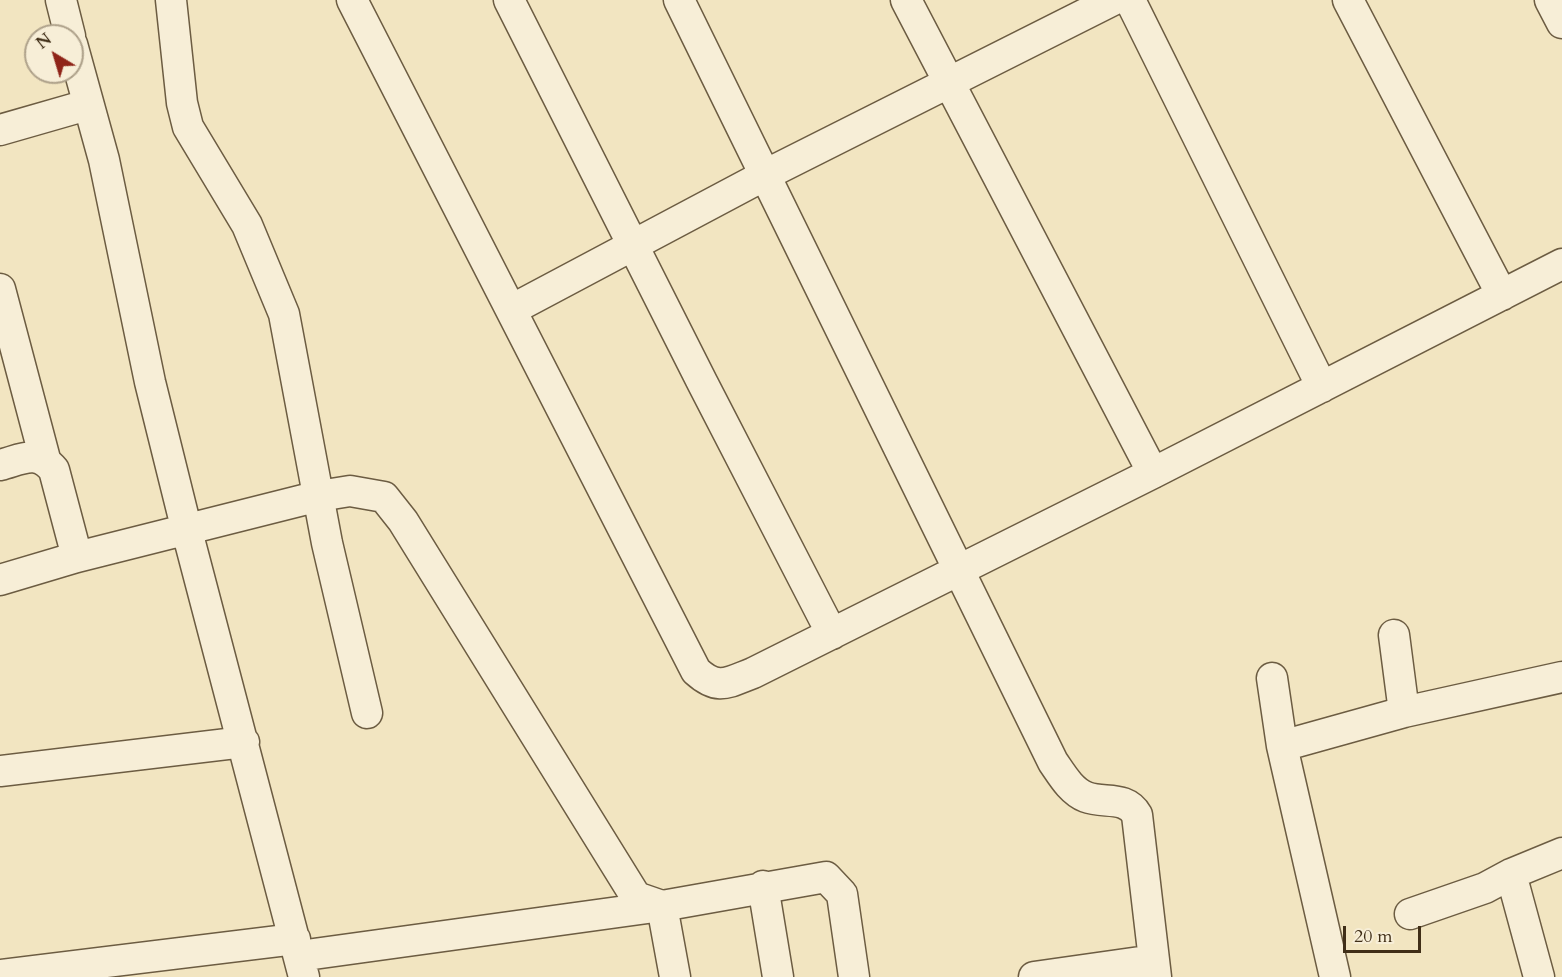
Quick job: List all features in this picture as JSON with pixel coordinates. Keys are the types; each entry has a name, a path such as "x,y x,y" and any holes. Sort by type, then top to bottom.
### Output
{"street":[{"path":"61,0 67,24"},
{"path":"171,0 182,103 188,126 247,225 284,314 319,496 367,713"},
{"path":"352,0 696,671 710,683 722,684 753,673 1153,473 1562,264"},
{"path":"509,0 832,634"},
{"path":"679,0 1053,762 1085,797 1118,801 1133,809 1137,816 1155,968 1034,977"},
{"path":"906,0 1153,473"},
{"path":"511,310 633,247 766,174 1113,0"},
{"path":"1130,0 1322,387"},
{"path":"1348,0 1502,295"},
{"path":"1550,0 1562,23"},
{"path":"82,84 104,160 150,382 187,531 299,958"},
{"path":"0,130 87,105"},
{"path":"0,289 45,459 54,470 76,557"},
{"path":"0,465 37,456 45,459"},
{"path":"0,580 76,557 187,531 319,496 350,491 384,497 403,521 636,897 662,906"},
{"path":"1394,635 1404,712"},
{"path":"1282,746 1404,712 1562,677"},
{"path":"1272,678 1282,746 1335,977"},
{"path":"0,771 244,742"},
{"path":"1410,914 1485,888 1511,874 1562,853"},
{"path":"1511,874 1539,977"},
{"path":"0,975 299,958 662,906 763,886 826,877 837,885 842,894 854,977"},
{"path":"763,886 778,977"},
{"path":"662,906 675,977"}]}
